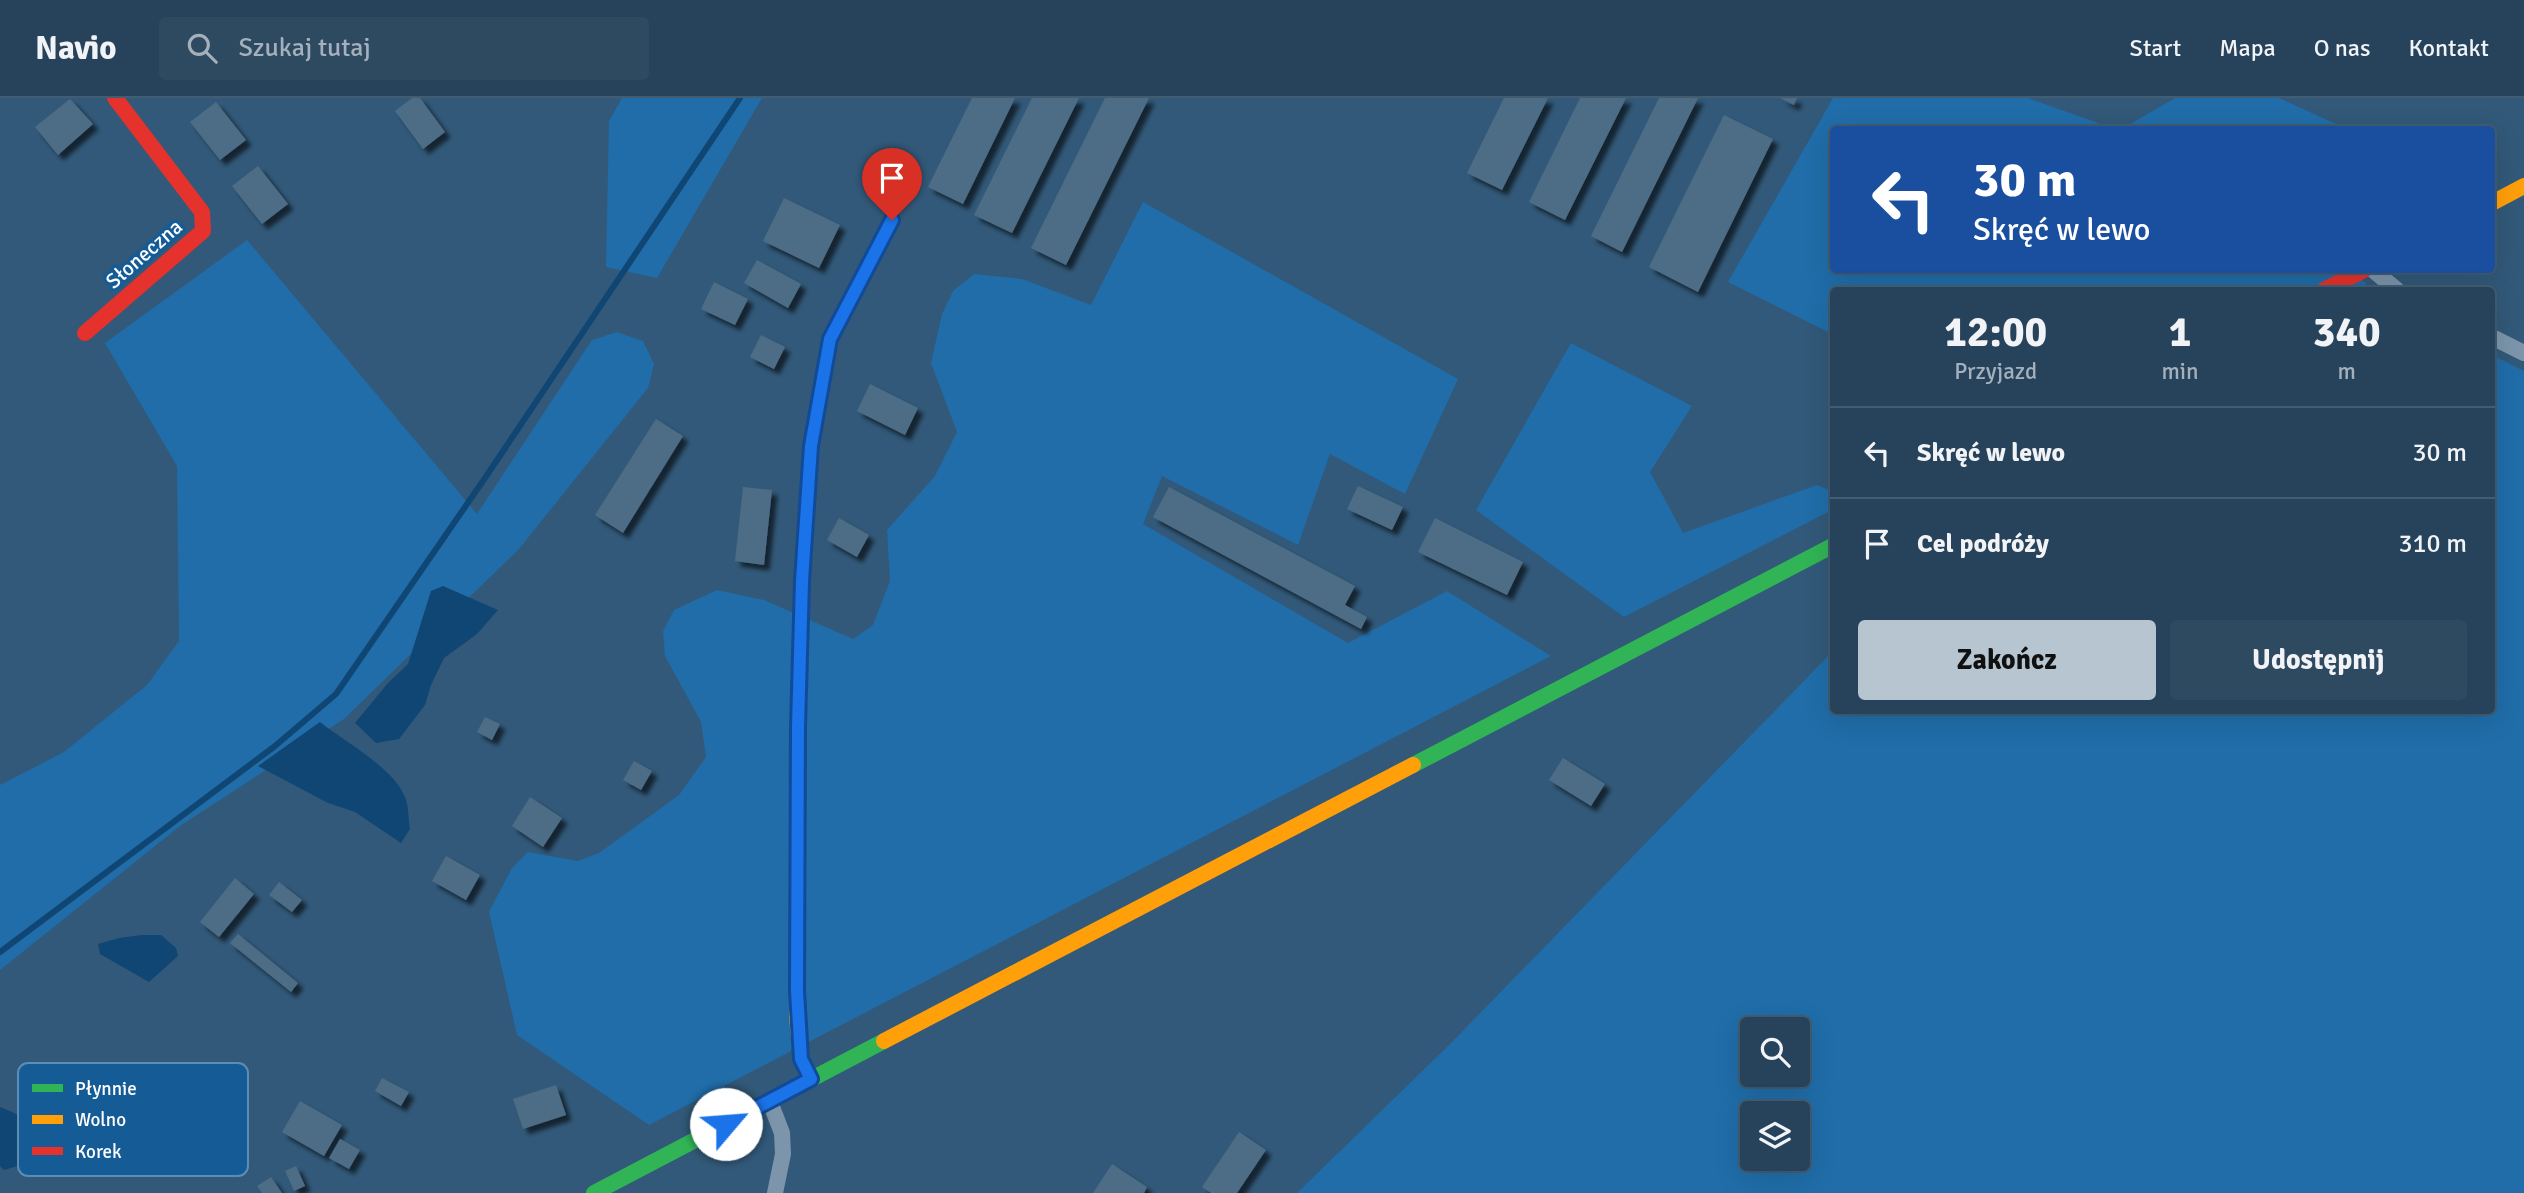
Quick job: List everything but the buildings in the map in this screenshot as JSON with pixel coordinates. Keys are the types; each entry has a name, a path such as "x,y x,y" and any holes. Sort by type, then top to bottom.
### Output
{"street":[{"name":"Słoneczna","path":"85,333 203,231 202,212 115,98"},
{"path":"2495,201 2524,186"},
{"path":"811,1079 801,1059 797,990 798,727 802,581 811,446 830,339 892,220"},
{"path":"2330,287 2358,273"},
{"path":"2377,273 2393,287"},
{"path":"2495,338 2524,353"},
{"path":"594,1193 1830,547"},
{"path":"770,1102 782,1133 783,1154 775,1193"}],"shaded area":[{"path":"622,98 762,98 657,278 606,267 609,121"},
{"path":"1833,98 2028,98 2107,126 1830,126 1830,273 2356,273 2369,287 1830,287 1830,333 1728,282"},
{"path":"2175,98 2279,98 2340,126 2127,126"},
{"path":"1143,202 1458,379 1405,494 1330,454 1298,545 1162,476 1143,524 1348,643 1447,591 1551,656 649,1125 517,1035 489,912 512,868 528,852 578,861 599,853 679,795 706,757 701,722 665,656 663,631 674,610 717,590 764,600 853,639 873,625 890,581 887,530 935,476 957,432 931,363 942,314 953,291 974,274 1022,279 1091,305"},
{"path":"247,240 477,514 592,340 617,332 643,341 654,364 648,388 519,549 344,719 180,826 0,970 0,785 64,752 147,685 179,641 177,466 105,343"},
{"path":"1571,343 1692,406 1650,472 1683,533 1817,485 1830,490 1830,511 1624,617 1476,510"},
{"path":"2495,356 2524,371 2524,1193 1297,1193 1449,1045 1830,654 1830,714 2495,714"},
{"path":"443,586 498,610 477,634 444,658 425,705 399,739 376,743 355,723 388,683 408,664 431,591"},
{"path":"320,722 379,765 398,785 407,803 410,829 401,843 355,812 328,803 258,766"},
{"path":"142,935 161,935 176,948 178,956 149,982 100,954 98,944"},
{"path":"0,1107 18,1116 18,1166 4,1170 0,1166"}],"waterway":[{"path":"0,952 275,746 336,694 485,478 740,98"}],"traffic: fast":[{"path":"798,753 802,581 808,488"},
{"path":"1413,765 1830,547"},
{"path":"594,1193 884,1041"}],"traffic: slow":[{"path":"2495,201 2524,186"},
{"path":"808,488 811,446 830,339 892,220"},
{"path":"798,753 797,1017 801,1059 811,1079"},
{"path":"884,1041 1413,765"}],"traffic: jam":[{"path":"85,333 203,231 202,212 115,98"},
{"path":"2330,287 2358,273"}],"route":[{"path":"726,1124 811,1079 801,1059 797,1017 798,727 802,581 811,446 830,339 892,220"}]}
